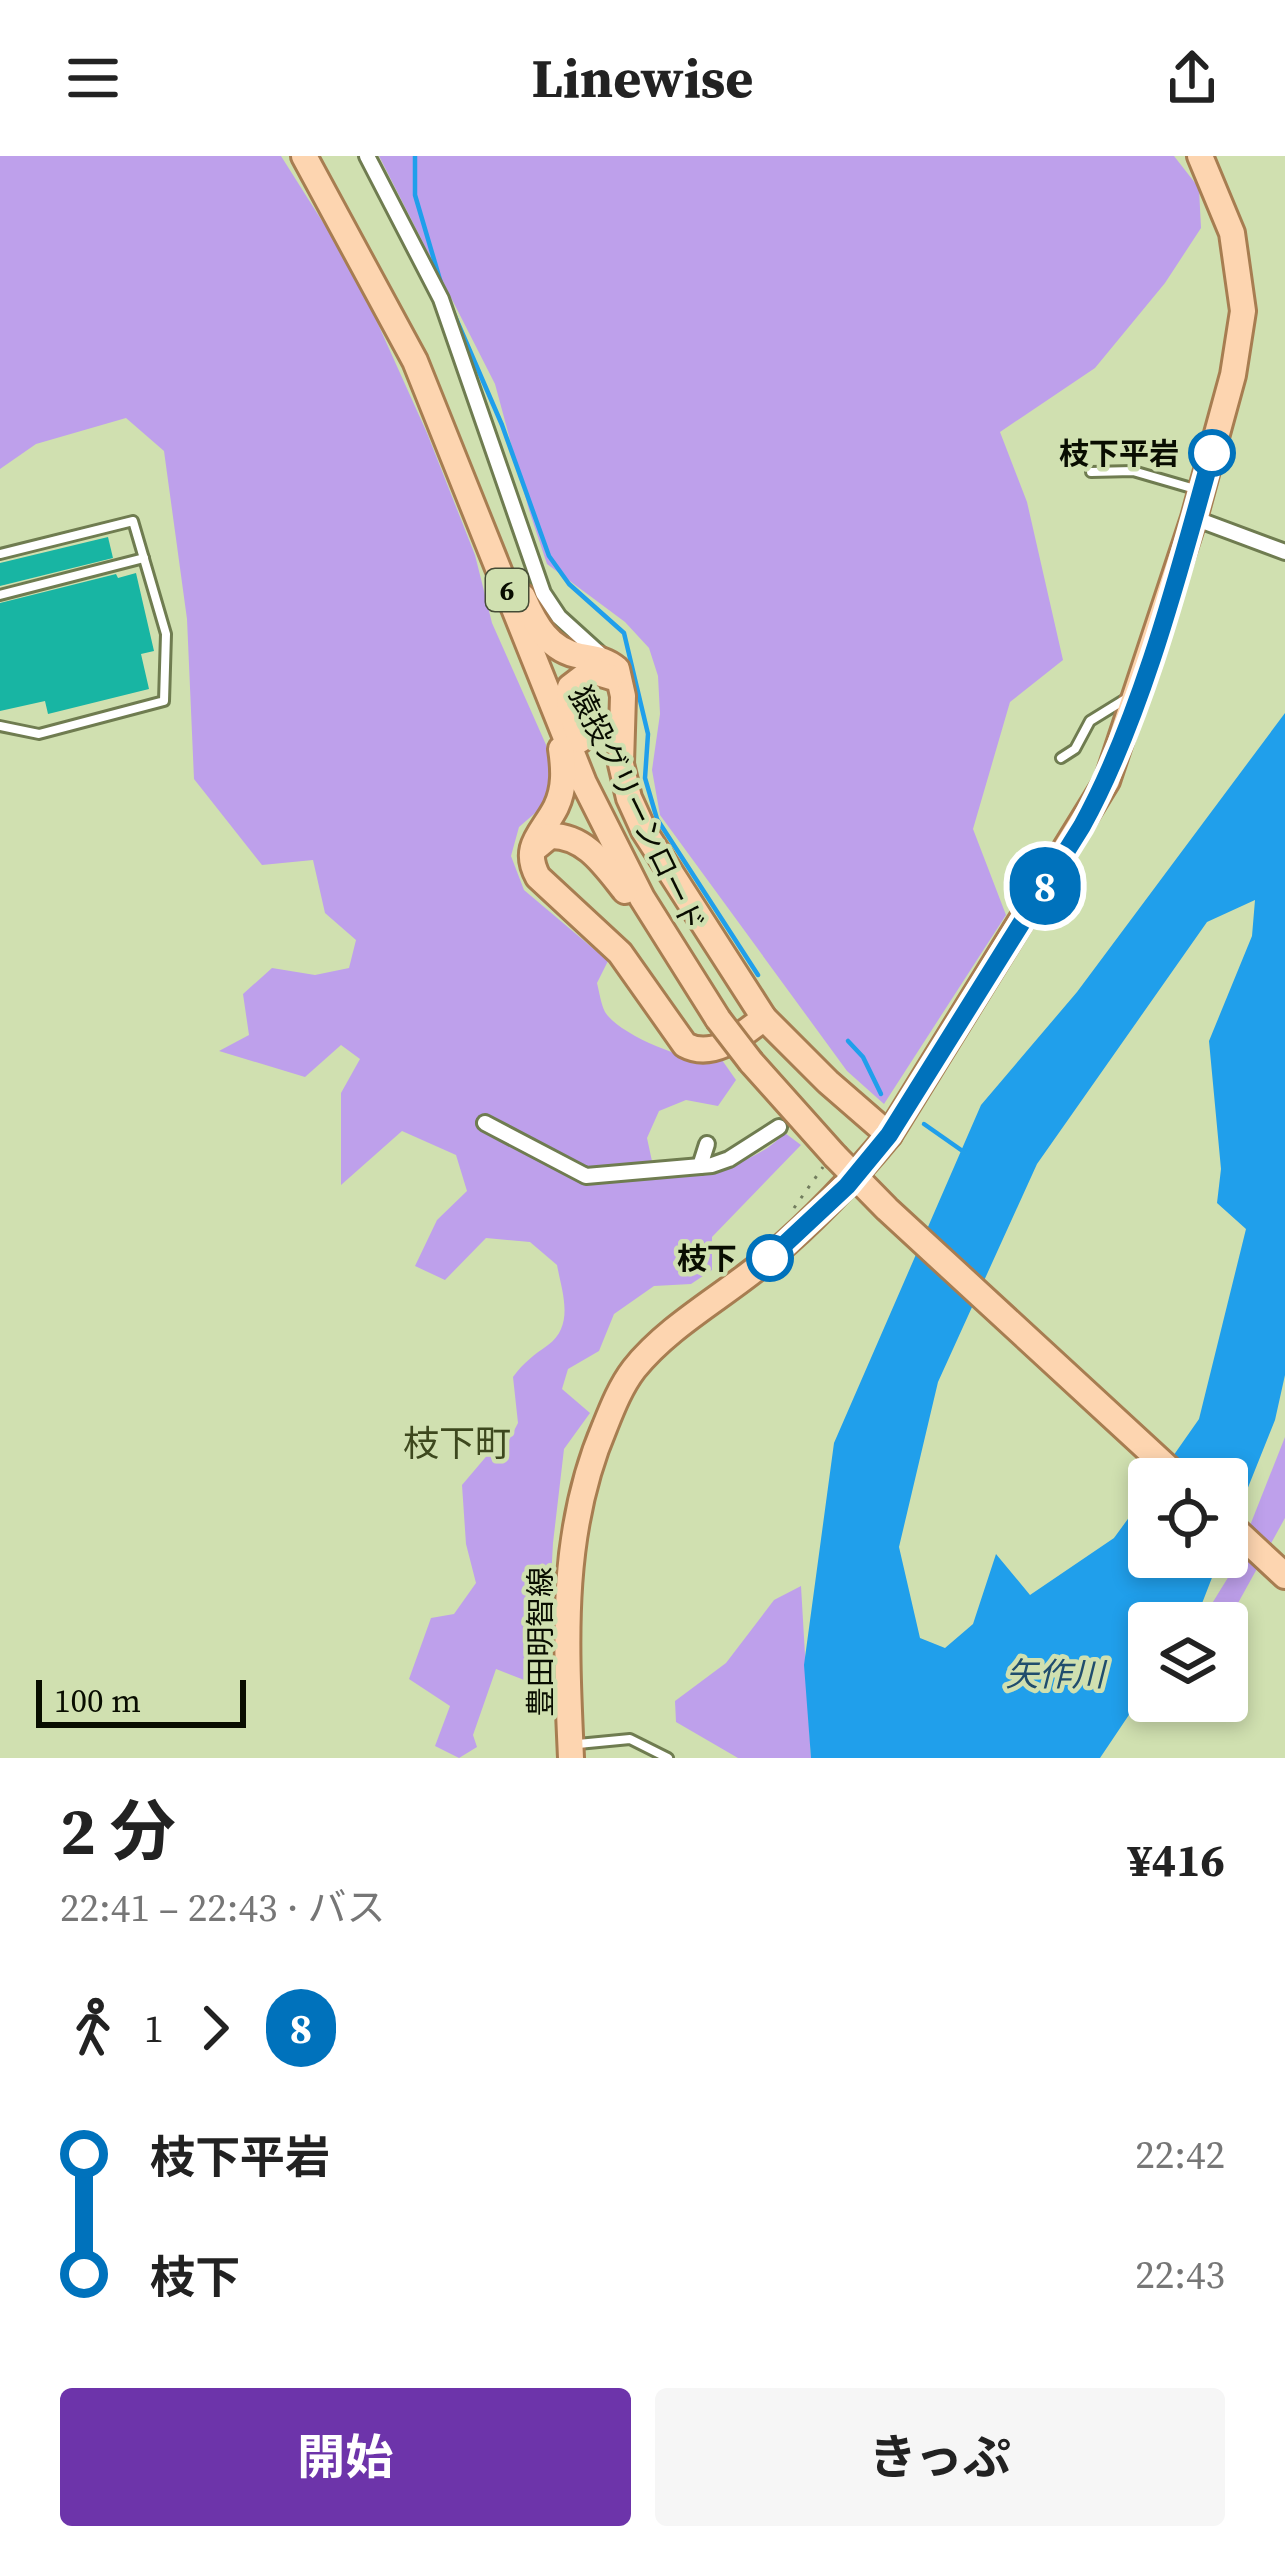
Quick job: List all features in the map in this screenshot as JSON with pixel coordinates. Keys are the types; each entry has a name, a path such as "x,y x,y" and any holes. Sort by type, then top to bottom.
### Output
{"main road":[{"name":"猿投グリーンロード","path":"304,156 415,361 556,718 672,951 751,1062 831,1158 1157,1458"},
{"name":"豊田明智線","path":"570,1751 565,1601 569,1553 596,1445 618,1395 635,1368 656,1348 769,1258 847,1186 889,1135 1107,781 1202,491 1233,375 1243,311 1232,233 1200,156"},
{"path":"415,361 463,451 529,610 548,641 572,655 610,663 621,678 621,764 636,815 764,1018 889,1135"},
{"path":"622,707 618,686 605,674 582,675 571,687 569,705 578,736 642,898"},
{"path":"556,718 563,785 556,808 534,839 530,858 538,877 620,952 685,1045 701,1051 720,1048 764,1018"},
{"path":"530,858 537,843 550,836 580,842 606,867 672,951"},
{"path":"1248,1542 1285,1576"}],"street":[{"path":"368,156 440,299 543,593 559,617 610,663"},
{"path":"1194,518 1285,552"},
{"path":"484,1123 586,1176 729,1159 778,1127"},
{"path":"700,1166 707,1144"}],"lane":[{"path":"1091,472 1132,471 1202,491"},
{"path":"0,554 133,521 166,634 164,701 39,734 0,726"},
{"path":"0,595 144,558"},
{"path":"1061,758 1075,749 1090,722 1124,700 1137,698"},
{"path":"570,1751 630,1739 668,1758"}],"path":[{"path":"790,1214 831,1158"}],"shaded area":[{"path":"0,156 281,156 355,273 427,433 475,555 492,623 551,756 556,778 549,801 519,827 511,856 524,890 608,961 597,983 604,1009 613,1021 677,1054 722,1060 736,1080 718,1106 686,1100 659,1111 647,1138 655,1175 741,1162 785,1133 801,1145 712,1237 712,1270 691,1284 654,1286 614,1314 599,1351 568,1369 562,1389 590,1413 564,1449 545,1688 496,1669 473,1735 477,1747 459,1758 435,1746 450,1706 409,1679 431,1618 454,1614 476,1583 466,1544 462,1485 490,1452 506,1446 518,1423 513,1377 562,1328 557,1265 530,1242 486,1238 445,1280 415,1266 437,1220 467,1191 456,1155 402,1131 341,1185 341,1093 360,1059 341,1045 305,1077 219,1051 249,1035 243,994 272,968 315,975 349,968 356,940 325,913 313,860 262,865 194,779 187,619 164,451 126,418 36,444 0,469"},
{"path":"379,156 1174,156 1199,188 1201,228 1165,283 1095,368 1000,432 1027,502 1063,660 1010,702 973,829 1006,915 884,1104 847,1071 660,815 652,770 660,714 658,676 649,648 625,622 547,564 495,384"},
{"path":"1285,1437 1285,1518 1239,1602 1213,1602 1228,1578 1248,1578 1248,1531"},
{"path":"801,1586 811,1758 738,1758 676,1722 675,1701 726,1663 774,1600"}],"water":[{"name":"矢作川","path":"1285,713 1285,1375 1275,1420 1248,1488 1248,1458 1172,1458 1199,1419 1246,1229 1217,1203 1221,1169 1209,1041 1252,936 1255,900 1207,922 1037,1164 938,1382 899,1547 920,1638 945,1648 973,1624 996,1554 1030,1595 1114,1538 1128,1519 1128,1578 1212,1578 1203,1602 1128,1602 1128,1716 1100,1758 811,1758 804,1665 834,1443 981,1105 1077,992"}],"building":[{"path":"108,537 113,558 0,586 0,563"},
{"path":"136,573 154,651 141,654 149,689 48,714 45,701 0,711 0,603"}],"waterway":[{"path":"415,156 415,195 443,290"},
{"path":"448,300 502,425 549,556 569,584 624,633 648,734 645,778 657,819 758,975"},
{"path":"848,1041 863,1057 881,1094"},
{"path":"924,1124 964,1152"}],"bus line":[{"name":"8","path":"770,1258 847,1186 889,1135 1107,781 1212,453"}],"place":[{"name":"枝下平岩","path":"1212,453"},
{"name":"枝下","path":"770,1258"}],"district":[{"name":"枝下町","path":"457,1443"}]}
